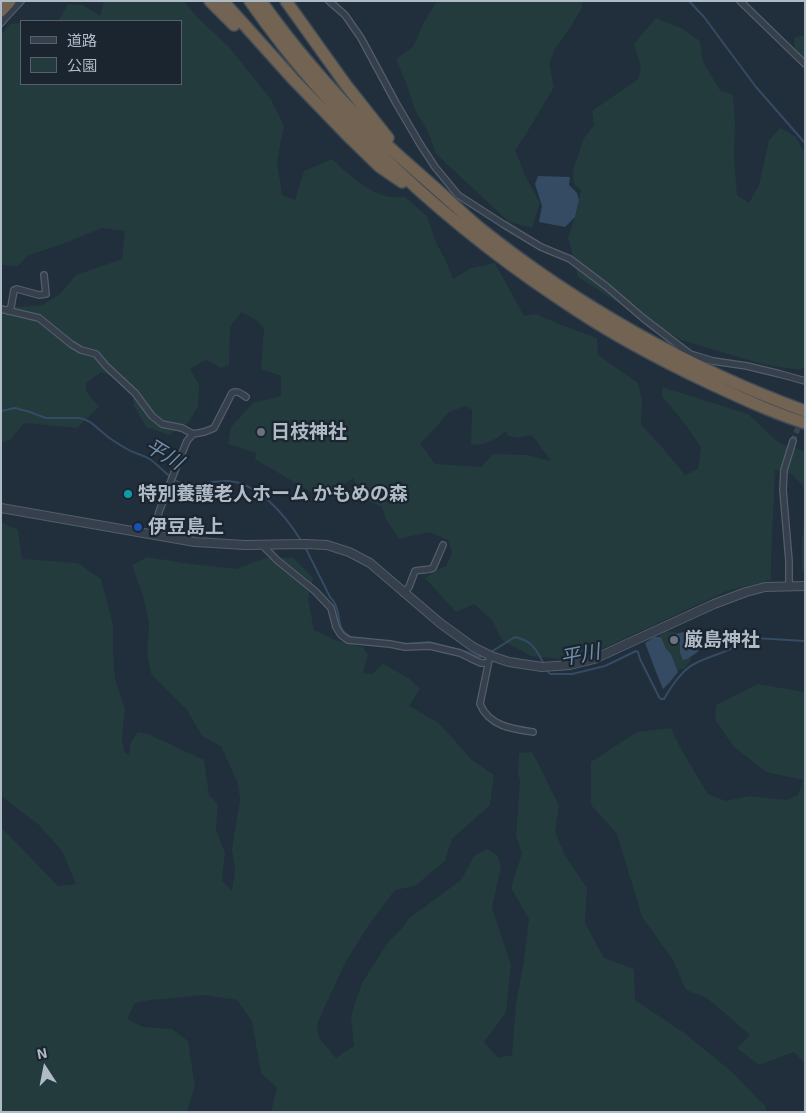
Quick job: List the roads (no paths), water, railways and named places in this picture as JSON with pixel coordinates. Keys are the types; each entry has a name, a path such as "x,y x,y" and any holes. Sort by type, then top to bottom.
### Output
{"highway":[{"path":"1,11 10,1"},
{"path":"210,1 289,82 380,167 411,188 452,223 554,296 626,340 680,369 757,405 805,423"},
{"path":"223,1 346,134"},
{"path":"250,1 282,44 353,126 414,185 475,238"},
{"path":"261,1 338,96 366,125 480,228 551,280 629,329 688,361 735,383 805,411"},
{"path":"286,1 346,85 390,141 410,160 418,173"},
{"path":"293,1 313,39"}],"street":[{"path":"1,23 21,1"},
{"path":"329,1 345,15 362,38 396,104 420,144 435,167 458,195 541,247 570,259 690,354 713,361 747,366 805,381"},
{"path":"740,1 805,64"},
{"path":"5,310 11,307 14,290 46,294 44,275"},
{"path":"5,310 39,318 71,344 81,350 96,354 135,393 152,416 162,424 182,428 193,434 204,432 214,428 232,393 235,391 239,392 246,397"},
{"path":"153,534 170,482 187,441 193,434"},
{"path":"789,586 789,561 783,490 784,470 793,441"},
{"path":"2,508 209,543 262,545 319,544 342,549 370,563 456,635 489,657 546,667 570,665 594,659 740,594 765,587 805,586"},
{"path":"262,545 278,561 315,591 331,608 336,627 348,640 405,647 430,646 460,653 476,661 489,657"},
{"path":"404,593 410,587 415,572 433,568 443,545"},
{"path":"489,657 480,704 482,710 496,723 508,728 533,732"}],"water":[{"path":"538,176 570,177 569,185 577,193 579,200 575,217 565,227 539,222 542,206 535,184"},
{"path":"687,631 698,636 700,643 698,652 683,660 676,634"},
{"path":"654,637 661,637 666,649 671,654 678,672 663,689 645,643"}],"waterway":[{"path":"689,1 704,17 756,87 805,143"},
{"name":"平川","path":"1,411 15,408 46,418 84,419 109,438 129,450 148,458 171,478 181,483 194,484 221,481 239,483 260,494 270,502 287,520 300,539"},
{"name":"平川","path":"306,549 330,597 335,603 341,627 347,635 353,638"},
{"name":"平川","path":"491,652 515,637 530,644 544,664"},
{"name":"平川","path":"749,639 805,641"},
{"name":"平川","path":"400,643 429,642 479,657 484,656"},
{"name":"平川","path":"547,670 550,674 572,674 605,666 636,651 659,697 664,699 685,670 700,661 740,644"}],"tunnel":[{"path":"793,441 801,420"}],"place":[{"name":"日枝神社","path":"261,432"},
{"name":"特別養護老人ホーム かもめの森","path":"128,494"},
{"name":"伊豆島上","path":"138,527"},
{"name":"厳島神社","path":"674,640"}]}
